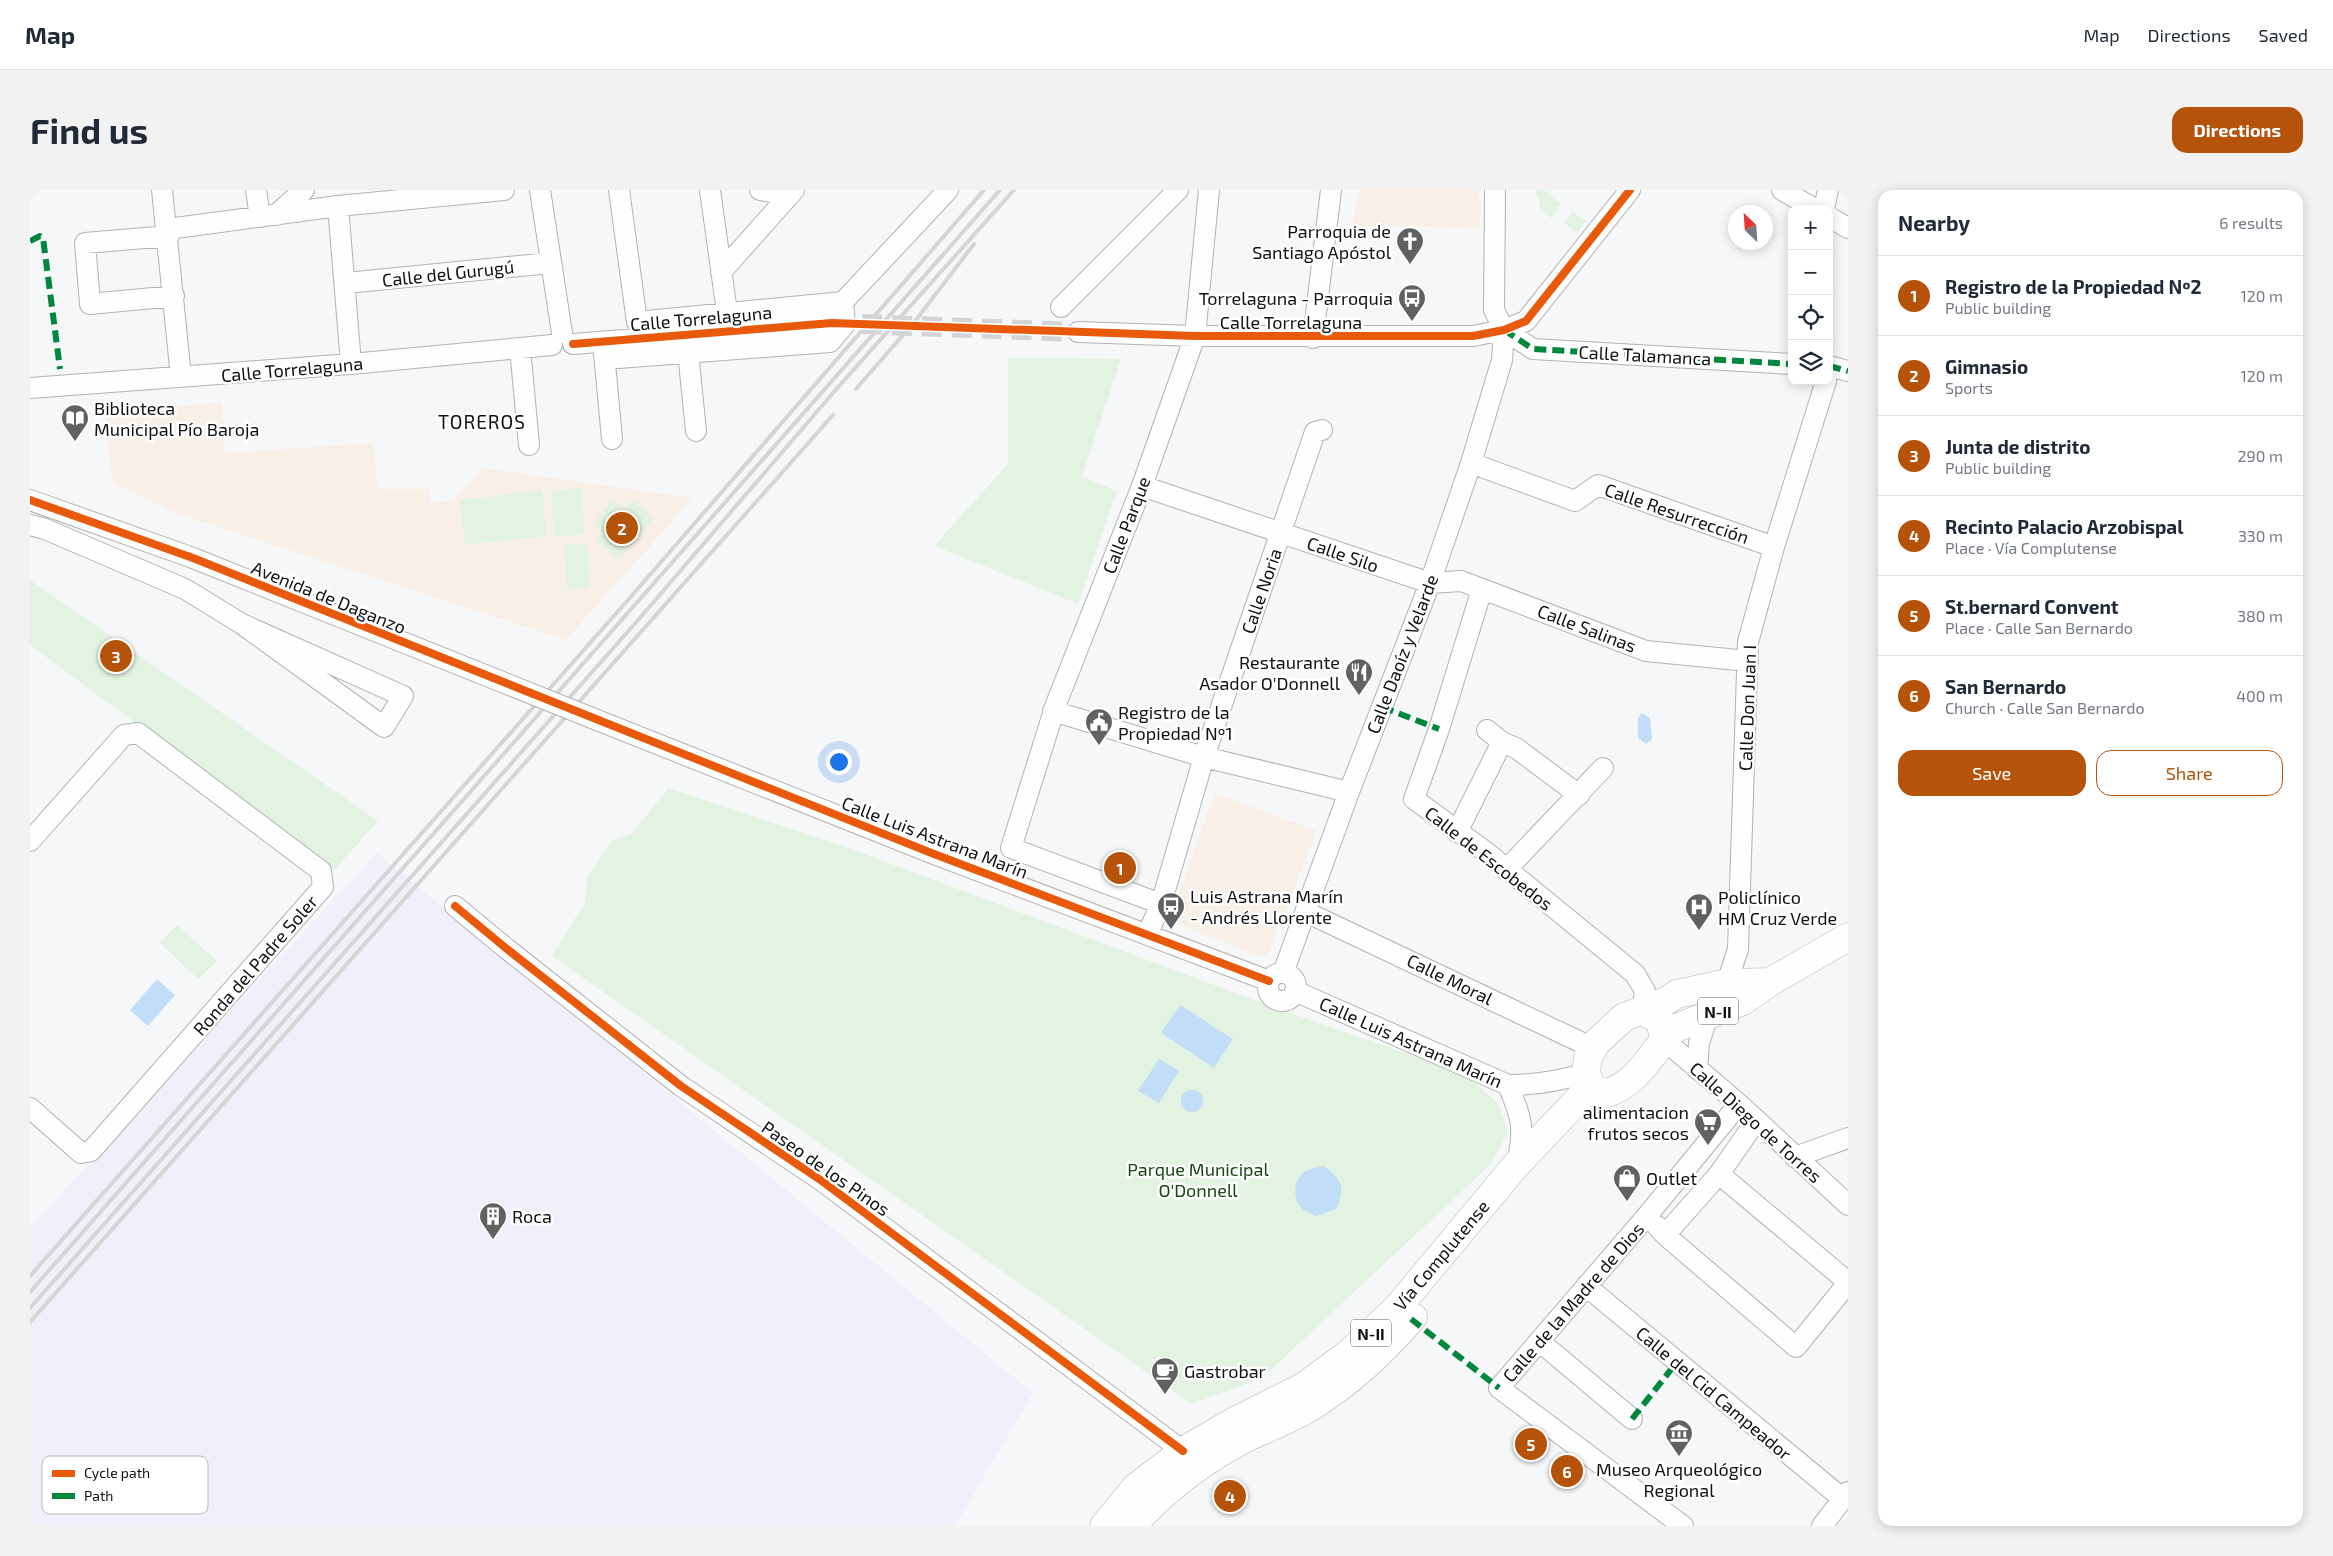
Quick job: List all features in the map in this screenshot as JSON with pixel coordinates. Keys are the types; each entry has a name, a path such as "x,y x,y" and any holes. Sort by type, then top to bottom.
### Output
{"main road":[{"name":"N-II","path":"1664,1037 1708,1015 1743,1001 1770,982 1848,937"},
{"name":"N-II","path":"1642,1011 1677,994 1727,983 1770,982"},
{"path":"1642,1011 1660,1020 1664,1037 1632,1080 1618,1090 1594,1075 1624,1017 1642,1011"},
{"name":"Vía Complutense","path":"1104,1526 1136,1487 1183,1452 1233,1422 1303,1387 1348,1354 1397,1308 1594,1075"},
{"name":"Vía Complutense","path":"1132,1526 1154,1502 1196,1468 1244,1439 1310,1407 1361,1371 1412,1319 1542,1160 1594,1075"}],"street":[{"path":"162,190 163,211 168,233 181,377"},
{"path":"256,190 268,216"},
{"path":"268,216 304,190"},
{"path":"174,296 90,304 85,243 168,233 338,206 453,192 504,190"},
{"path":"540,190 562,341"},
{"name":"Calle Torrelaguna","path":"603,342 618,358 830,342 845,324 843,302 637,322 618,190"},
{"path":"710,190 727,312"},
{"path":"760,190 792,193"},
{"path":"1061,307 1178,190"},
{"name":"Calle Parque","path":"1010,848 1054,711 1142,486 1195,336 1209,190"},
{"path":"1313,338 1331,190"},
{"path":"1495,190 1494,310 1504,330"},
{"name":"Calle Torrelaguna","path":"1078,332 1313,338 1473,336 1504,330 1526,321 1630,190"},
{"path":"1782,190 1808,205"},
{"path":"1825,205 1828,190"},
{"path":"721,272 792,193"},
{"path":"843,302 936,194"},
{"path":"338,206 346,283 351,364"},
{"path":"1833,219 1848,228"},
{"name":"Calle del Gurugú","path":"346,283 550,263"},
{"name":"Calle Torrelaguna","path":"30,388 351,364 520,348 562,341 603,342 832,323"},
{"name":"Calle Talamanca","path":"1504,330 1533,349 1788,364"},
{"name":"Calle Daoíz y Velarde","path":"1276,977 1306,912 1349,792 1430,583 1471,463 1502,360 1504,330"},
{"path":"603,342 612,439"},
{"path":"520,348 529,445"},
{"path":"688,352 696,431"},
{"name":"Calle Don Juan I","path":"1727,983 1738,949 1748,642 1774,547 1828,385"},
{"name":"Calle Noria","path":"1147,935 1161,904 1204,757 1316,432 1322,430"},
{"name":"Calle Resurrección","path":"1471,463 1575,501 1598,485 1774,547"},
{"name":"Calle Silo","path":"1142,486 1430,583"},
{"name":"Avenida de Daganzo","path":"30,496 54,507"},
{"name":"Avenida de Daganzo","path":"30,500 193,558 592,718"},
{"path":"30,525 45,529 185,589 242,624 384,727 403,696 242,624"},
{"name":"Calle Salinas","path":"1430,583 1461,581 1646,651 1748,661"},
{"name":"Calle de Escobedos","path":"1482,589 1439,729 1414,799 1486,852 1635,974 1645,991 1642,1011"},
{"path":"1054,711 1204,757 1349,792"},
{"name":"Calle Luis Astrana Marín","path":"592,718 934,854 1147,935 1276,977 1292,977 1296,986 1295,991 1508,1085 1550,1083 1594,1075"},
{"name":"Ronda del Padre Soler","path":"30,841 124,735 138,733 321,871 323,887 91,1151 81,1153 30,1108"},
{"path":"1457,832 1494,736 1516,748 1579,794"},
{"path":"1506,870 1603,768"},
{"name":"Calle Luis Astrana Marín","path":"1010,848 1161,904"},
{"name":"Paseo de los Pinos","path":"455,906 507,950 681,1086 822,1181 1183,1452"},
{"name":"Calle Moral","path":"1306,912 1322,917 1594,1075"},
{"path":"1697,1069 1699,1043 1708,1015"},
{"name":"Calle Diego de Torres","path":"1664,1037 1848,1205"},
{"path":"1508,1085 1521,1119 1523,1139 1517,1164"},
{"name":"Calle de la Madre de Dios","path":"1683,1526 1499,1388 1646,1217 1739,1104"},
{"name":"Calle de la Madre de Dios","path":"1646,1217 1666,1235 1719,1174 1756,1121"},
{"path":"1795,1157 1848,1138"},
{"path":"1666,1235 1796,1347 1848,1282 1719,1174"},
{"name":"Calle del Cid Campeador","path":"1586,1286 1846,1495"},
{"path":"1539,1341 1632,1419"},
{"path":"1822,1526 1846,1495"}],"shaded area":[{"path":"1360,190 1479,190 1480,229 1352,226"},
{"path":"221,402 225,453 373,443 378,489 429,489 429,503 453,500 483,468 693,498 566,640 178,514 112,483 105,413"},
{"path":"1215,793 1317,831 1268,953 1261,957 1169,920"},
{"name":"Roca","path":"377,853 1033,1393 955,1526 30,1526 30,1227"}],"green space":[{"path":"1537,190 1544,190 1561,204 1551,218 1540,208 1539,200 1535,193"},
{"path":"1573,212 1586,221 1577,233 1564,223"},
{"path":"1008,358 1121,359 1082,477 1117,491 1078,604 934,546 1008,464"},
{"path":"581,488 585,534 554,537 551,491"},
{"path":"542,490 547,536 465,545 460,500"},
{"path":"613,499 625,509 632,500 654,518 619,560 596,541 603,533 593,524"},
{"path":"587,543 590,588 567,589 564,545"},
{"path":"30,580 378,821 334,870 30,645"},
{"name":"Parque Municipal O'Donnell","path":"668,788 846,847 1265,1004 1466,1074 1499,1105 1508,1133 1490,1165 1262,1378 1192,1404 552,956 585,902 588,876 613,840 632,834"},
{"path":"177,925 217,961 198,979 160,943"}],"water":[{"path":"1642,713 1650,718 1652,739 1646,744 1638,738 1638,718"},
{"path":"157,979 175,995 148,1026 130,1010"},
{"path":"1180,1005 1233,1039 1214,1068 1161,1033"},
{"path":"1159,1059 1179,1071 1159,1103 1138,1091"},
{"path":"1192,1090 1200,1093 1203,1101 1200,1109 1192,1112 1184,1109 1181,1101 1184,1093"},
{"path":"1324,1166 1338,1180 1341,1195 1336,1209 1316,1216 1305,1211 1300,1206 1295,1189 1296,1183 1303,1173 1310,1169"}],"tunnel":[{"path":"832,323 1078,332"}],"railway":[{"path":"30,1276 628,600 984,190"},
{"path":"30,1292 1000,190"},
{"path":"30,1308 639,619 839,386 1014,190"},
{"path":"856,389 916,320 974,244"},
{"path":"30,1322 833,415"}],"marked path":[{"path":"30,241 40,236 43,238 60,369"},
{"path":"1504,330 1533,349 1788,364"},
{"path":"1833,367 1848,371"},
{"path":"1382,707 1439,729"},
{"path":"1411,1319 1499,1388"},
{"path":"1632,1419 1677,1362"}],"cycle path":[{"path":"573,344 832,323 1195,336 1473,336 1504,330 1526,321 1630,190"},
{"path":"30,500 193,558 934,854 1269,981"},
{"path":"455,906 681,1086 822,1181 1183,1451"}],"place":[{"name":"Parroquia de Santiago Apóstol","path":"1410,265"},
{"name":"Torrelaguna - Parroquia","path":"1412,322"},
{"name":"Biblioteca Municipal Pío Baroja","path":"75,442"},
{"name":"Gimnasio","path":"622,528"},
{"name":"Junta de distrito","path":"116,656"},
{"name":"Restaurante Asador O'Donnell","path":"1359,696"},
{"name":"Registro de la Propiedad Nº1","path":"1099,746"},
{"name":"Registro de la Propiedad Nº2","path":"1120,868"},
{"name":"Luis Astrana Marín - Andrés Llorente","path":"1171,930"},
{"name":"Policlínico HM Cruz Verde","path":"1699,931"},
{"name":"alimentacion frutos secos","path":"1708,1146"},
{"name":"Outlet","path":"1627,1202"},
{"name":"Roca","path":"493,1240"},
{"name":"Gastrobar","path":"1165,1395"},
{"name":"St.bernard Convent","path":"1531,1444"},
{"name":"Museo Arqueológico Regional","path":"1679,1457"},
{"name":"San Bernardo","path":"1567,1471"},
{"name":"Recinto Palacio Arzobispal","path":"1230,1496"}],"district":[{"name":"TOREROS","path":"482,421"}]}
